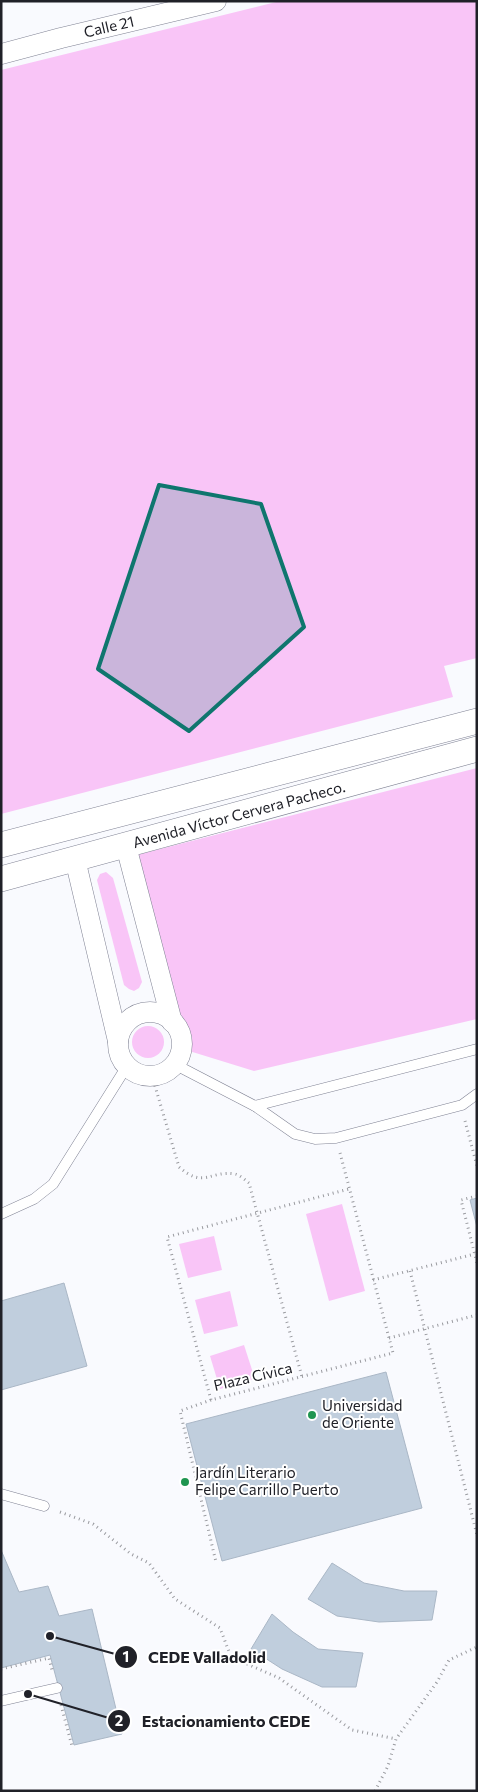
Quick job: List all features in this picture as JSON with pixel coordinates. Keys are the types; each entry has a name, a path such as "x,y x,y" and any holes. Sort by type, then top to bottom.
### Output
{"street":[{"name":"Calle 21","path":"1,54 216,1"},
{"name":"Avenida Víctor Cervera Pacheco.","path":"1,844 477,721"},
{"name":"Avenida Víctor Cervera Pacheco.","path":"1,879 477,749"},
{"path":"126,846 172,1022"},
{"path":"75,859 121,1057 127,1066 141,1074 152,1076 162,1073 174,1064 180,1054 181,1042 179,1031 172,1022 158,1014 147,1012 136,1015 124,1026 118,1041"}],"lane":[{"path":"256,1106 477,1049"},
{"path":"174,1064 256,1106 295,1134 316,1139 336,1138 462,1105 477,1094"},
{"path":"1,1214 34,1199 53,1184 127,1066"},
{"path":"1,1494 44,1506"},
{"path":"1,1701 57,1688"}],"path":[{"path":"152,1076 179,1168 190,1177 202,1178 237,1174 249,1183 302,1377"},
{"path":"465,1122 477,1166"},
{"path":"336,1138 349,1189"},
{"name":"Plaza Cívica","path":"349,1189 393,1353 211,1400 167,1237 349,1189"},
{"path":"477,1196 461,1200 477,1263"},
{"path":"373,1280 474,1254"},
{"path":"410,1271 477,1535"},
{"path":"388,1338 477,1315"},
{"path":"211,1400 180,1411 216,1562"},
{"path":"44,1506 93,1524 131,1554 149,1563 175,1599 220,1628 232,1656 279,1678 352,1730 396,1740"},
{"path":"375,1791 388,1766 396,1740 437,1682 449,1660 477,1647"},
{"path":"64,1714 72,1746"}],"highlighted area":[{"path":"159,485 261,504 304,627 189,731 98,669"}],"shaded area":[{"path":"280,1 477,1 477,658 444,666 453,697 1,814 1,70"},
{"path":"477,768 477,1019 254,1071 186,1050 129,857"},
{"path":"106,872 113,878 142,982 139,988 134,991 124,985 97,880 100,874"},
{"path":"148,1026 154,1027 159,1031 163,1036 163,1048 159,1053 154,1057 148,1058 142,1057 137,1053 133,1048 132,1042 133,1036 137,1031 142,1027"},
{"path":"342,1204 365,1291 329,1301 306,1214"},
{"path":"214,1236 222,1270 188,1278 179,1244"},
{"path":"230,1291 238,1326 204,1334 195,1300"},
{"path":"244,1345 255,1379 220,1389 210,1356"}],"building":[{"path":"477,1198 477,1227 470,1200"},
{"path":"64,1283 87,1366 1,1390 1,1301"},
{"path":"386,1372 422,1508 222,1561 186,1424"},
{"path":"1,1550 19,1592 48,1586 59,1616 92,1609 122,1734 74,1745 50,1655 1,1668"},
{"path":"332,1563 364,1583 404,1591 437,1591 432,1620 379,1622 337,1616 308,1599"},
{"path":"272,1614 293,1632 318,1649 363,1653 356,1687 322,1687 282,1669 251,1649"}],"place":[{"name":"Universidad de Oriente","path":"312,1415"},
{"name":"Jardín Literario Felipe Carrillo Puerto","path":"185,1482"},
{"name":"CEDE Valladolid","path":"50,1636"},
{"name":"Estacionamiento CEDE","path":"28,1694"}]}
